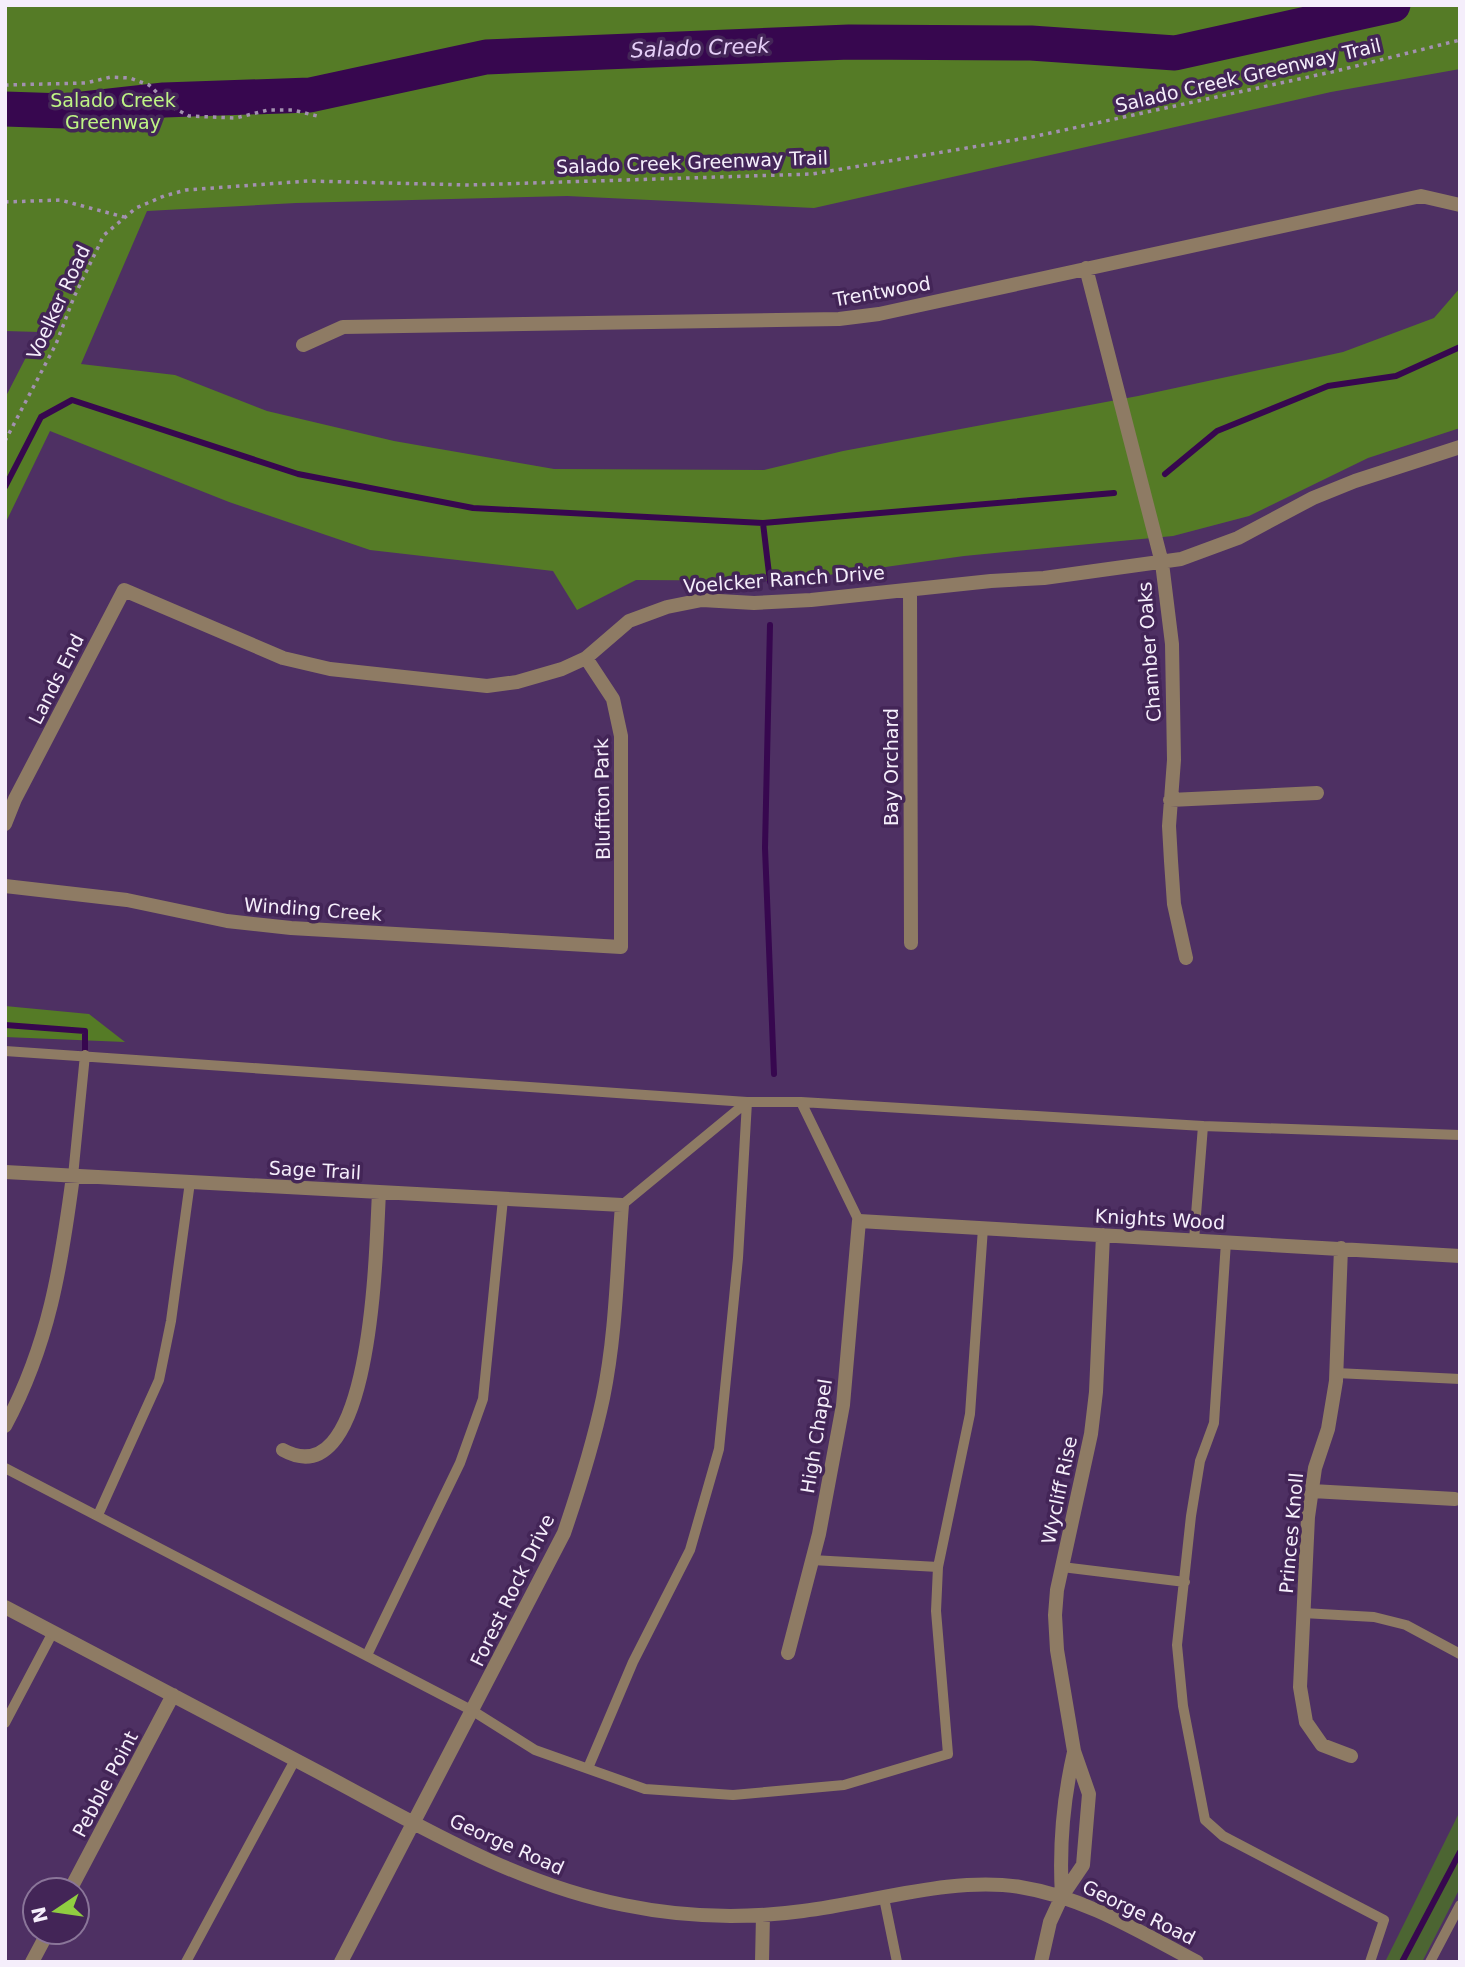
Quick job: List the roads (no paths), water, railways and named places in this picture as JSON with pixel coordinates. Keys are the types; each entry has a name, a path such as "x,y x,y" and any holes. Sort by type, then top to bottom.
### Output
{"street":[{"name":"Trentwood","path":"303,345 343,327 839,319 879,314 1421,196 1460,205"},
{"name":"Chamber Oaks","path":"1086,268 1163,563 1172,644 1174,760 1169,826 1174,904 1186,958"},
{"name":"Voelcker Ranch Drive","path":"124,590 284,658 330,669 487,686 517,682 562,669 586,658 629,621 702,600 754,603 811,600 1044,578 1163,563 1238,538 1313,498 1355,481 1460,447"},
{"name":"Lands End","path":"5,824 124,590"},
{"name":"Bay Orchard","path":"910,590 911,943"},
{"name":"Bluffton Park","path":"586,658 613,699 621,736 621,947"},
{"path":"1170,800 1317,793"},
{"name":"Winding Creek","path":"5,886 127,900 227,921 291,928 621,947"},
{"name":"Sage Trail","path":"5,1172 622,1205"},
{"path":"5,1426 21,1396 42,1341 57,1285 74,1176"},
{"path":"283,1450 294,1456 313,1455 336,1437 348,1417 360,1379 372,1321 379,1193"},
{"name":"Forest Rock Drive","path":"341,1962 564,1534 587,1466 604,1396 622,1205"},
{"name":"Knights Wood","path":"859,1221 1460,1256"},
{"name":"High Chapel","path":"788,1653 820,1534 844,1405 859,1221"},
{"name":"Wycliff Rise","path":"1062,1896 1083,1865 1089,1794 1074,1751 1057,1650 1055,1615 1094,1403 1103,1235"},
{"name":"Princes Knoll","path":"1341,1248 1336,1373 1328,1429 1315,1468 1308,1517 1300,1687 1306,1721 1322,1745 1351,1756"},
{"path":"1312,1491 1455,1499"},
{"name":"George Road","path":"5,1607 481,1857 565,1891 624,1905 685,1914 763,1915 802,1912 942,1888 991,1884 1018,1886 1062,1896 1097,1910 1197,1962"},
{"name":"Pebble Point","path":"77,1876 173,1695"},
{"name":"Wycliff Rise","path":"1062,1896 1059,1857 1066,1786 1074,1751"},
{"path":"1041,1962 1050,1922 1062,1896"},
{"path":"762,1962 763,1915"},
{"path":"32,1962 41,1946"}],"lane":[{"path":"5,1051 747,1102 801,1102 1203,1126 1460,1136"},
{"path":"74,1176 85,1055"},
{"path":"622,1205 747,1102"},
{"path":"588,1768 633,1662 690,1550 719,1449 738,1258 747,1102"},
{"path":"801,1102 859,1221"},
{"path":"1194,1240 1203,1126"},
{"path":"98,1515 159,1380 171,1321 190,1182"},
{"path":"366,1655 460,1463 483,1399 503,1199"},
{"path":"5,1468 473,1711 536,1750 646,1789 733,1795 845,1785 948,1754 936,1611 938,1567 970,1414 983,1228"},
{"path":"1227,1242 1213,1423 1200,1461 1191,1516 1177,1644 1183,1706 1205,1820 1223,1836 1384,1920 1370,1962"},
{"path":"1336,1373 1460,1379"},
{"path":"812,1560 938,1567"},
{"path":"1062,1567 1185,1582"},
{"path":"1303,1613 1374,1617 1406,1625 1460,1654"},
{"path":"5,1723 53,1632"},
{"path":"186,1962 295,1760"},
{"path":"884,1898 897,1962"},
{"path":"1430,1962 1460,1905"}],"waterway":[{"name":"Salado Creek","path":"5,109 65,111 164,100 310,95 486,57 849,42 1031,43 1175,53 1393,5"},
{"path":"1165,474 1217,431 1328,386 1396,376 1460,347"},
{"path":"5,487 41,417 72,400 298,474 473,508 763,523 1114,493"},
{"path":"763,523 770,582"},
{"path":"770,625 765,848 774,1074"},
{"path":"5,1025 85,1031 85,1055"},
{"path":"1402,1962 1460,1852"}],"park label":[{"name":"Salado Creek Greenway","path":"113,111"}]}
